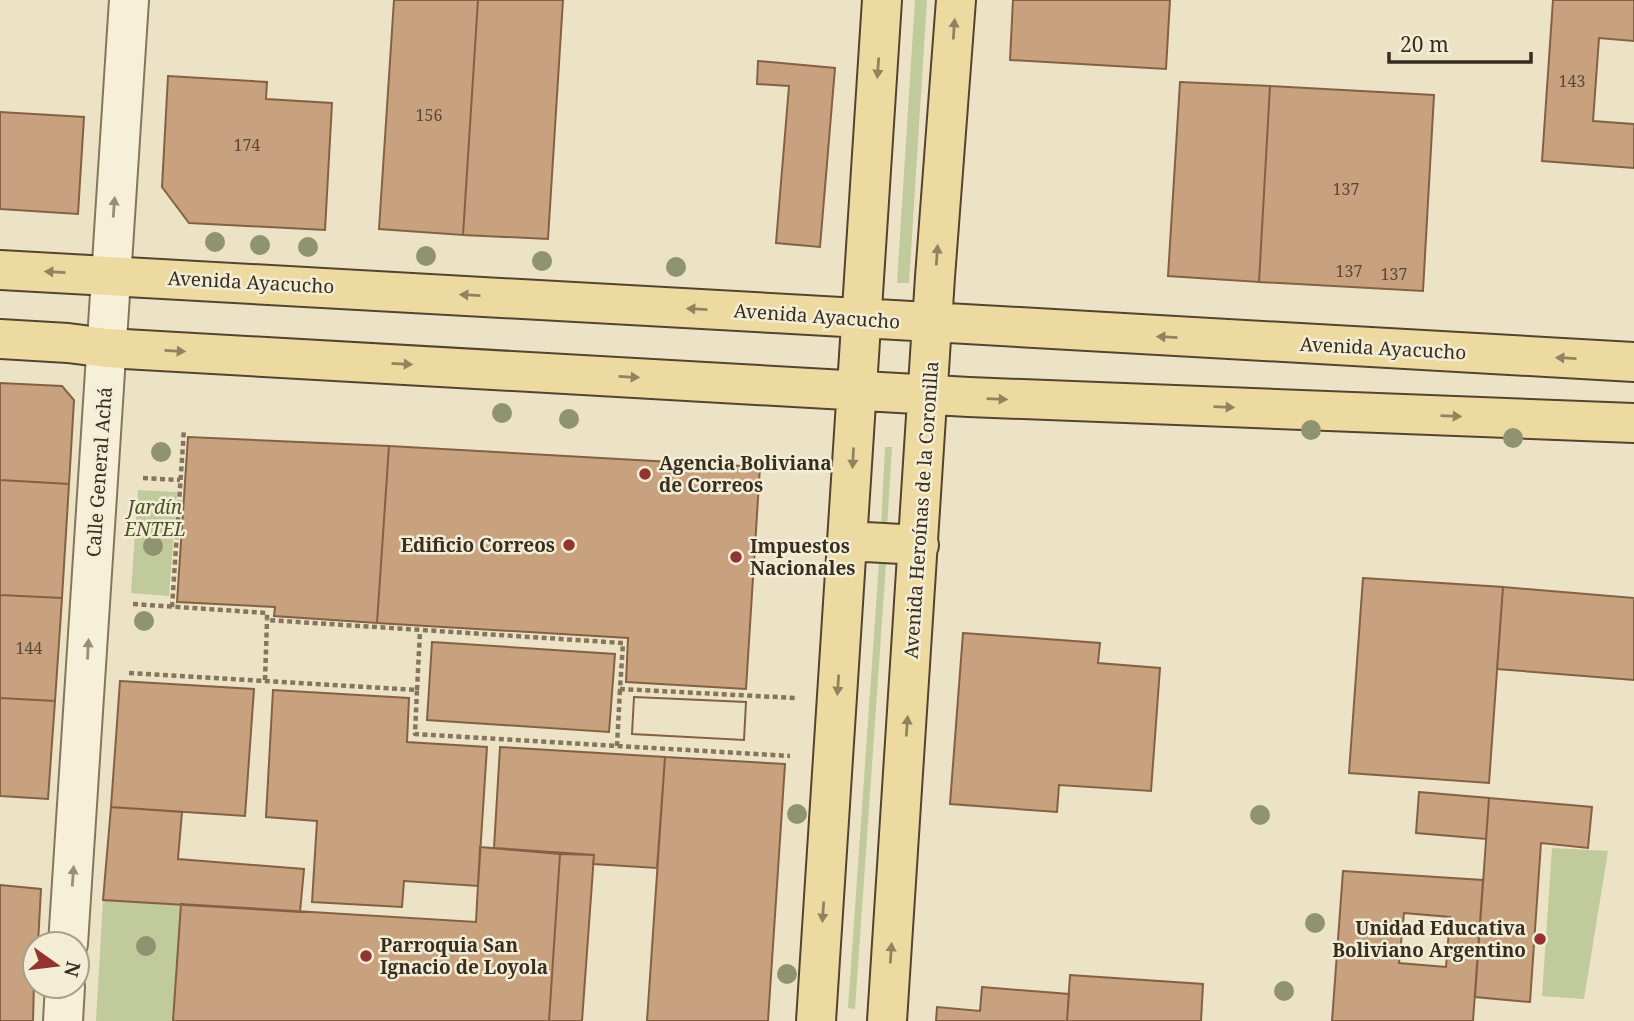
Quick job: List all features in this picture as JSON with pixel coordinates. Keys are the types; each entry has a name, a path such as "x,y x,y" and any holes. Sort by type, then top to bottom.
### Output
{"main road":[{"path":"818,1021 882,0"},
{"name":"Avenida Heroínas de la Coronilla","path":"887,1021 956,0"},
{"name":"Avenida Ayacucho","path":"0,270 1634,362"},
{"path":"0,339 107,348 929,395 1634,423"},
{"path":"848,541 919,545"}],"street":[{"name":"Calle General Achá","path":"69,930 129,0"},
{"path":"63,1021 64,1000"}],"path":[{"path":"184,429 172,607 267,613 264,680"},
{"path":"141,478 180,480"},
{"path":"267,620 623,643 617,746"},
{"path":"420,631 415,734 744,753"},
{"path":"130,673 417,690"},
{"path":"620,690 747,695"}],"green space":[{"path":"915,0 927,0 909,283 897,283"},
{"path":"885,447 892,447 887,528 881,528"},
{"name":"Jardín ENTEL","path":"138,490 177,492 169,596 131,593"},
{"path":"879,563 886,564 855,1009 848,1008"},
{"path":"1552,848 1608,851 1584,999 1542,996"},
{"path":"103,900 181,904 173,1021 96,1021"}],"building":[{"path":"394,0 478,0 463,235 379,229"},
{"path":"478,0 563,0 548,239 463,235"},
{"path":"1013,0 1170,0 1166,69 1010,60"},
{"path":"1553,0 1634,0 1634,41 1599,38 1593,121 1634,124 1634,168 1542,161"},
{"path":"758,61 835,68 820,247 776,243 789,86 757,84"},
{"path":"168,76 267,82 266,99 332,103 325,230 189,223 162,187"},
{"path":"1180,82 1270,86 1259,282 1168,276"},
{"path":"1270,86 1434,95 1423,291 1259,282"},
{"path":"0,112 84,117 78,214 0,209"},
{"path":"0,383 62,386 74,400 69,484 0,480"},
{"path":"188,437 389,446 377,623 274,616 275,607 177,602"},
{"name":"Edificio Correos","path":"389,446 760,467 746,689 626,682 628,638 377,623"},
{"path":"0,480 69,484 62,598 0,595"},
{"path":"1363,578 1503,587 1489,783 1349,773"},
{"path":"1503,587 1634,598 1634,680 1497,669"},
{"path":"0,595 62,598 55,701 0,698"},
{"path":"963,633 1100,643 1098,663 1160,668 1151,791 1059,785 1057,812 950,804"},
{"path":"432,642 615,654 609,732 427,720"},
{"path":"120,681 254,689 245,816 111,807"},
{"path":"273,690 409,698 407,742 487,747 478,886 404,881 402,907 312,902 317,821 266,817"},
{"path":"634,697 746,702 744,740 632,734"},
{"path":"634,697 746,702 744,740 632,734"},
{"path":"0,698 55,701 48,799 0,796"},
{"path":"500,747 665,757 657,868 593,864 594,855 494,848"},
{"path":"665,757 785,764 768,1021 647,1021"},
{"path":"1419,792 1489,798 1486,839 1416,833"},
{"path":"1489,798 1592,807 1588,848 1541,843 1530,1002 1475,997"},
{"path":"111,807 182,812 178,859 304,869 300,912 103,900"},
{"name":"Parroquia San Ignacio de Loyola","path":"480,847 560,854 549,1021 173,1021 181,904 476,922"},
{"path":"560,854 594,855 582,1021 549,1021"},
{"path":"1343,871 1483,880 1473,1021 1332,1021","holes":["1404,913 1450,917 1446,967 1399,963"]},
{"path":"0,885 41,889 39,930 21,930 21,1000 34,1000 33,1021 0,1021"},
{"path":"1070,975 1203,984 1201,1021 1067,1021"},
{"path":"982,987 1069,994 1067,1021 936,1021 937,1007 980,1011"}],"place":[{"name":"Agencia Boliviana de Correos","path":"645,474"},
{"name":"Edificio Correos","path":"569,545"},
{"name":"Impuestos Nacionales","path":"736,557"},
{"name":"Unidad Educativa Boliviano Argentino","path":"1540,939"},
{"name":"Parroquia San Ignacio de Loyola","path":"366,956"}]}
